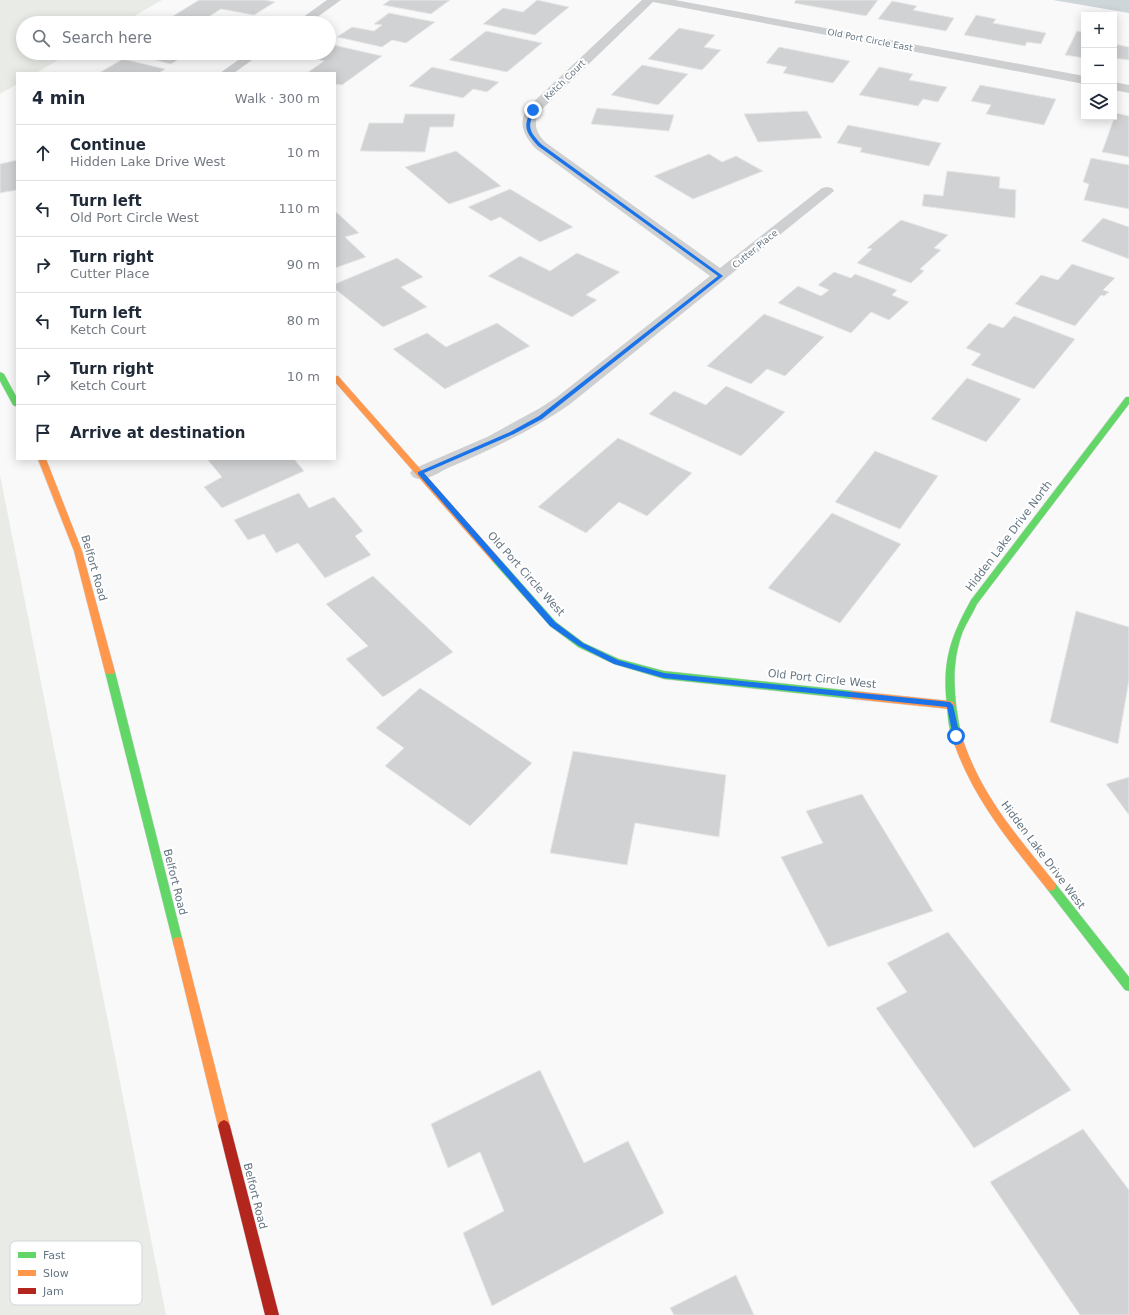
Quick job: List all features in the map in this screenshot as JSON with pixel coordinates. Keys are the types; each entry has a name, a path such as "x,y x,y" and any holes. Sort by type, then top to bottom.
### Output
{"street":[{"path":"311,16 335,0"},
{"name":"Ketch Court","path":"649,0 533,110 528,121 529,133 540,145 721,276"},
{"name":"Old Port Circle East","path":"657,0 1081,79"},
{"path":"228,72 246,60"},
{"path":"1117,87 1129,89"},
{"name":"Cutter Place","path":"420,473 512,433 540,417 721,276 827,191"},
{"path":"0,374 16,403"},
{"name":"Old Port Circle West","path":"336,379 553,624 581,645 617,662 664,675 950,705"},
{"name":"Hidden Lake Drive North","path":"950,705 950,664 958,633 974,602 1129,399"},
{"name":"Belfort Road","path":"42,460 78,551 272,1315"},
{"name":"Hidden Lake Drive West","path":"950,705 956,736 970,773 1000,821 1129,986"}],"shaded area":[{"path":"0,0 162,0 134,16 16,16 16,60 58,60 38,72 16,72 16,85 0,94"},
{"path":"1053,0 1129,0 1129,13"},
{"path":"0,475 166,1315 0,1315"}],"building":[{"path":"199,0 265,0 275,2 254,15 221,9 210,16 173,16"},
{"path":"390,0 450,0 431,14 383,5"},
{"path":"537,0 569,7 535,35 483,24 503,8 523,12"},
{"path":"796,0 878,0 866,16 794,3"},
{"path":"892,1 917,6 913,10 954,18 946,31 878,19"},
{"path":"389,13 435,22 406,43 392,40 382,47 337,37 352,27 374,31 382,25 374,24"},
{"path":"976,15 996,19 993,23 1046,33 1041,44 1027,42 1025,46 964,35"},
{"path":"679,28 715,35 704,47 721,50 702,70 648,59"},
{"path":"486,31 542,43 507,72 449,60"},
{"path":"1077,31 1081,32 1081,58 1065,55"},
{"path":"1117,45 1129,47 1129,60 1117,58"},
{"path":"336,46 382,56 342,85 336,84 336,72 308,72 324,61 320,60 336,60"},
{"path":"779,47 850,61 833,83 783,73 787,67 766,63"},
{"path":"121,60 165,69 160,72 101,72"},
{"path":"155,60 178,60 171,64"},
{"path":"642,65 688,74 658,105 611,95"},
{"path":"432,67 499,82 487,92 473,89 463,98 409,86"},
{"path":"879,67 913,74 909,80 947,87 938,102 923,99 918,106 859,95"},
{"path":"980,85 1056,99 1044,125 986,114 991,105 971,101"},
{"path":"597,108 674,115 669,131 591,124"},
{"path":"807,111 822,138 758,142 744,114"},
{"path":"1117,113 1129,116 1129,157 1102,152 1113,120 1117,120"},
{"path":"405,114 455,114 453,127 430,127 425,152 360,151 369,123 403,123"},
{"path":"848,125 941,143 929,166 860,152 862,148 837,143"},
{"path":"456,151 501,186 449,204 405,167"},
{"path":"709,154 722,162 736,156 763,171 693,199 654,176"},
{"path":"1091,158 1129,165 1129,209 1084,200 1089,184 1083,182"},
{"path":"16,160 16,190 0,193 0,164"},
{"path":"947,171 1000,177 999,188 1016,190 1015,218 922,206 924,194 943,196"},
{"path":"510,189 573,227 540,242 500,217 491,221 468,207"},
{"path":"336,212 359,233 345,237 366,257 336,268"},
{"path":"1103,218 1129,227 1129,259 1081,241"},
{"path":"901,220 948,235 934,248 941,250 920,269 924,271 911,283 857,263 872,249 867,248"},
{"path":"577,253 620,272 586,295 597,300 572,317 488,276 520,256 550,271"},
{"path":"397,258 423,277 401,287 427,307 383,327 336,290 336,284"},
{"path":"1072,264 1115,278 1103,290 1109,292 1104,296 1101,295 1075,326 1015,304 1041,275 1058,280"},
{"path":"834,272 851,278 855,274 897,290 892,295 909,302 889,320 871,312 851,333 778,303 798,286 821,296 829,290 818,285"},
{"path":"764,314 824,337 785,376 767,369 751,384 707,366"},
{"path":"1014,316 1075,339 1034,389 971,365 981,354 966,348 989,323 1003,328"},
{"path":"497,323 530,346 445,389 393,349 427,333 446,347"},
{"path":"967,378 1021,399 986,442 931,419"},
{"path":"726,386 785,412 741,456 649,414 674,391 706,405"},
{"path":"618,438 692,473 647,516 619,502 586,533 538,507"},
{"path":"875,451 938,476 900,529 835,502"},
{"path":"208,460 295,460 304,471 222,508 204,487 222,477"},
{"path":"299,493 309,508 334,497 363,531 355,536 371,555 325,578 298,543 276,553 264,534 248,540 234,520"},
{"path":"832,513 901,544 840,623 768,588"},
{"path":"373,576 453,652 383,697 346,659 368,646 326,604"},
{"path":"1076,611 1129,627 1129,680 1118,744 1050,722"},
{"path":"420,688 532,763 470,826 385,766 404,748 376,728"},
{"path":"573,751 726,775 719,837 635,823 627,865 550,853"},
{"path":"1129,777 1129,815 1106,784"},
{"path":"862,794 933,911 828,947 781,857 823,843 806,811"},
{"path":"948,932 1071,1090 974,1148 876,1008 907,992 887,963"},
{"path":"540,1070 584,1163 628,1141 664,1213 492,1306 463,1233 504,1211 480,1152 448,1168 431,1124"},
{"path":"1083,1129 1129,1190 1129,1315 1080,1315 990,1182"},
{"path":"736,1275 754,1315 674,1315 670,1308"}],"traffic: fast":[{"path":"0,374 16,403"},
{"path":"956,734 950,696 950,670 954,645 964,621 974,602 1129,399"},
{"path":"496,560 553,624 581,645 617,662 664,675 853,695"},
{"path":"110,672 178,942"},
{"path":"1051,886 1129,986"}],"traffic: slow":[{"path":"336,379 496,560"},
{"path":"42,460 78,551 110,672"},
{"path":"853,695 950,705"},
{"path":"956,734 972,776 983,795 1009,833 1051,886"},
{"path":"178,942 224,1126"}],"traffic: jam":[{"path":"224,1126 272,1315"}],"route":[{"path":"533,110 528,121 529,133 540,145 721,276 563,401 540,417 512,433 420,473 553,624 581,645 617,662 664,675 950,705 956,736"}]}
